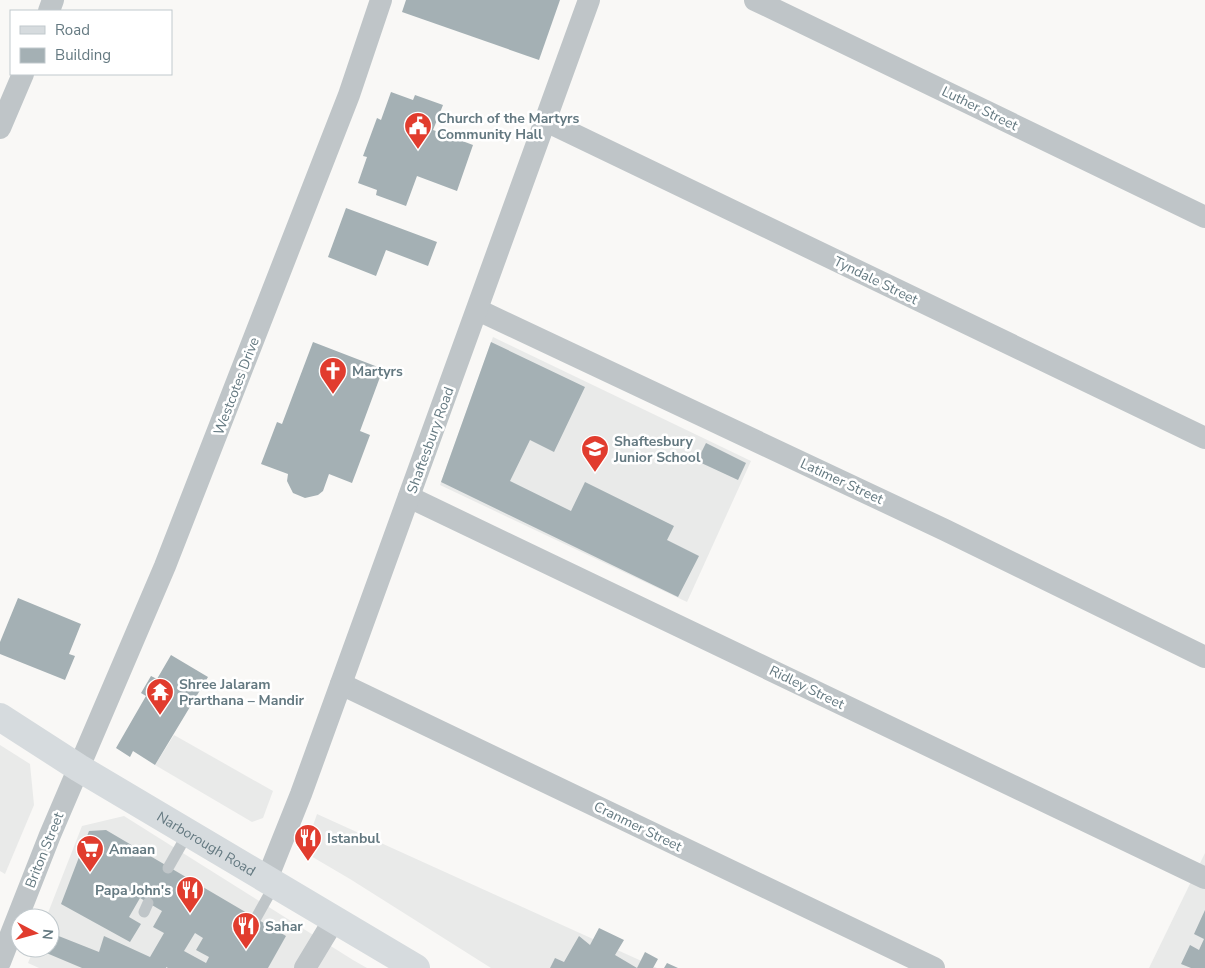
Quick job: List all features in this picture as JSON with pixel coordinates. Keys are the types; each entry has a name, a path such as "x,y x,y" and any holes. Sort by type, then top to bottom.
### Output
{"main road":[{"name":"Narborough Road","path":"0,717 80,768 416,968"}],"street":[{"name":"Westcotes Drive","path":"80,768 165,566 349,95 380,0"},
{"name":"Shaftesbury Road","path":"271,882 340,684 478,310 589,0"},
{"name":"Luther Street","path":"755,0 1205,217"},
{"path":"0,128 23,75"},
{"name":"Tyndale Street","path":"546,121 1205,438"},
{"name":"Latimer Street","path":"478,310 945,530 1205,657"},
{"name":"Ridley Street","path":"409,497 1205,878"},
{"name":"Cranmer Street","path":"340,684 934,968"},
{"name":"Briton Street","path":"0,962 46,846 80,768"},
{"path":"304,968 334,920"}],"lane":[{"path":"168,868 188,833"},
{"path":"256,918 271,882"}],"shaded area":[{"name":"Shaftesbury Junior School","path":"493,337 751,461 687,602 440,485"},
{"path":"174,735 273,791 263,818 252,822 155,765"},
{"path":"0,745 30,764 34,805 5,874 0,871"},
{"path":"317,814 657,968 491,968 304,852"},
{"path":"124,816 367,968 39,968 28,963 30,958 60,958 60,908 50,908 82,826"},
{"path":"1205,853 1205,968 1149,968"}],"building":[{"path":"406,0 560,0 539,60 402,12"},
{"name":"Church of the Martyrs Community Hall","path":"391,92 413,100 415,95 443,105 433,130 473,145 457,191 417,176 406,206 376,195 377,190 358,183 367,157 363,156 377,118 381,120"},
{"path":"346,208 437,242 428,266 386,250 376,276 328,257"},
{"name":"Martyrs","path":"313,342 383,369 360,431 370,435 352,483 329,474 323,491 318,495 305,498 293,493 287,481 288,474 261,464 277,422 282,424"},
{"path":"491,342 585,387 554,452 530,440 510,481 571,511 585,482 674,526 667,540 699,556 678,597 441,482"},
{"path":"706,443 746,463 738,480 697,461"},
{"path":"18,598 81,624 69,654 75,656 65,680 0,654 0,642"},
{"name":"Shree Jalaram Prarthana – Mandir","path":"171,655 208,677 155,765 133,751 130,757 116,748 146,696 141,693 151,676 157,679"},
{"path":"106,830 286,936 268,968 82,968 58,958 60,958 60,937 99,952 104,936 150,957 164,933 153,927 162,911 140,898 129,917 141,924 130,942 61,904 89,831","holes":["195,933 203,938 196,950 209,957 206,963 184,951"]},
{"path":"1205,910 1205,968 1191,968 1181,964 1190,945 1199,950 1204,939 1194,934"},
{"path":"599,928 624,940 615,955 637,968 550,968 555,958 564,962 579,936 590,945"},
{"path":"645,952 658,959 653,968 637,968"},
{"path":"667,963 678,968 664,968"}],"place":[{"name":"Church of the Martyrs Community Hall","path":"418,150"},
{"name":"Martyrs","path":"333,395"},
{"name":"Shaftesbury Junior School","path":"595,473"},
{"name":"Shree Jalaram Prarthana – Mandir","path":"160,716"},
{"name":"Istanbul","path":"308,862"},
{"name":"Amaan","path":"90,873"},
{"name":"Papa John's","path":"190,914"},
{"name":"Sahar","path":"246,950"}]}
